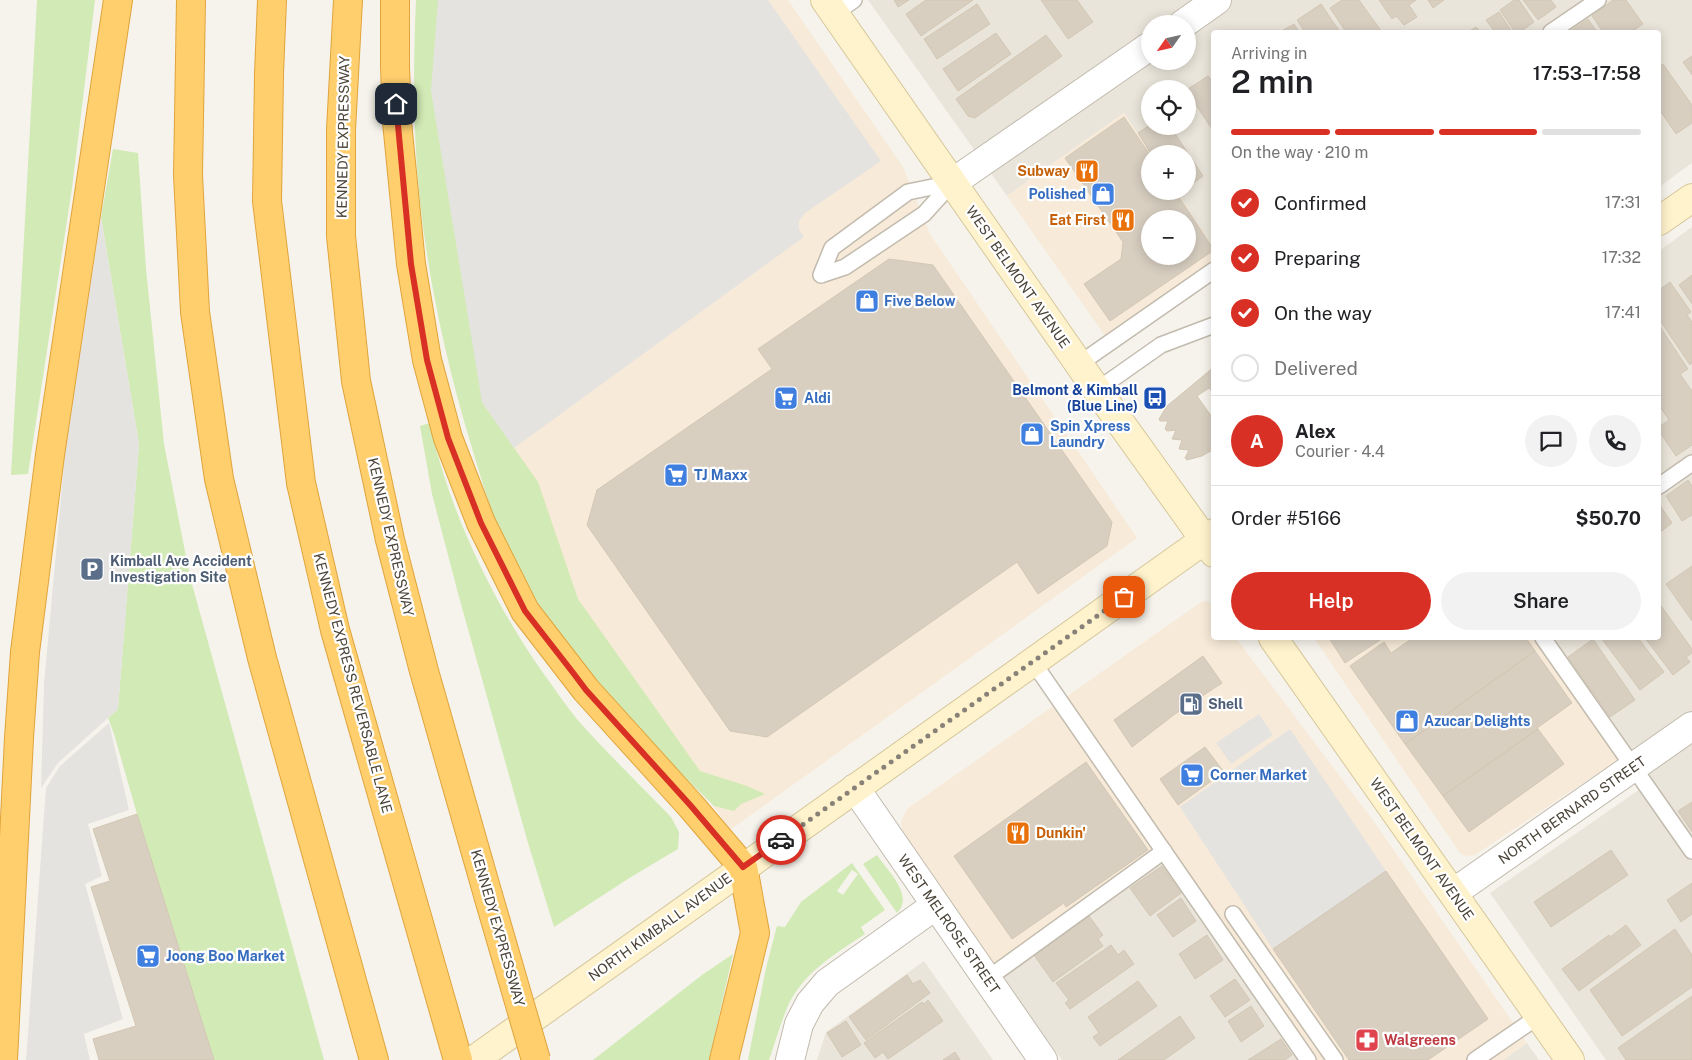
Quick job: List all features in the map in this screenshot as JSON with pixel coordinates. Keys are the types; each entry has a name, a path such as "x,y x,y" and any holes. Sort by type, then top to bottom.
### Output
{"highway":[{"path":"4,1060 19,738 25,652 51,445 118,0"},
{"path":"191,0 188,175 195,312 219,479 262,658 374,1060"},
{"name":"KENNEDY EXPRESS REVERSABLE LANE","path":"272,0 267,200 301,483 335,630 458,1060"},
{"name":"KENNEDY EXPRESSWAY","path":"348,0 341,130 341,236 356,381 390,540 424,671 536,1060"},
{"path":"395,0 397,122 411,264 427,360 448,438 481,523 525,611 586,690 691,806 743,867 755,933 724,1060"}],"main road":[{"name":"WEST BELMONT AVENUE","path":"838,4 952,183 1097,390 1211,542"},
{"path":"1661,220 1692,198"},
{"name":"NORTH KIMBALL AVENUE","path":"474,1060 1033,662 1211,542"},
{"name":"WEST BELMONT AVENUE","path":"1274,640 1570,1060"}],"street":[{"path":"1196,15 1217,0"},
{"path":"952,183 1141,52"},
{"name":"NORTH BERNARD STREET","path":"1452,893 1692,726"},
{"name":"WEST MELROSE STREET","path":"855,788 1043,1060"},
{"path":"790,1060 799,1024 810,1002 827,983 936,905"}],"lane":[{"path":"1555,30 1598,0"},
{"path":"952,183 924,214 845,267 821,275 832,248 908,192 952,183"},
{"path":"1079,364 1211,272"},
{"path":"1097,390 1161,345 1211,326"},
{"path":"1661,485 1692,463"},
{"path":"1544,640 1692,851"},
{"path":"1033,662 1308,1060"},
{"path":"987,978 1164,852"},
{"path":"1233,914 1335,1060"},
{"path":"1476,1060 1539,1016"}],"shaded area":[{"path":"434,0 788,0 903,167 930,234 1137,538 730,830 574,605 475,401 425,100"},
{"path":"438,0 768,0 881,161 805,213 799,221 799,229 804,237 514,448 482,402 431,91"},
{"path":"868,0 1692,0 1692,163 1661,186 1661,30 1211,30 1211,244 1196,221 1196,210 1189,210 1182,200 1196,200 1196,145 1145,145 1124,113 1007,196"},
{"path":"1124,113 1145,145 1141,145 1141,200 1182,200 1189,210 1141,210 1141,265 1196,265 1196,221 1211,244 1211,272 1110,343 1007,196"},
{"name":"Kimball Ave Accident Investigation Site","path":"101,217 139,444 118,709 58,763 41,788 44,684 65,453"},
{"path":"1692,227 1692,1060 1606,1060 1490,893 1646,785 1544,640 1661,640 1661,250"},
{"path":"1206,601 1211,603 1211,640 1238,640 1375,823 1527,1043 1503,1060 1308,1060 1164,852 997,971 903,834 901,822 907,809 1201,602"},
{"path":"1315,640 1544,640 1625,755 1475,855 1466,856 1460,853"},
{"path":"1259,714 1273,735 1231,764 1216,743"},
{"path":"109,723 129,810 88,824 102,876 85,884 123,1019 84,1034 90,1060 26,1060 46,788 60,766"},
{"path":"1290,729 1386,871 1273,949 1180,807"},
{"path":"1164,851 1308,1060 1062,1060 997,971"},
{"path":"924,961 993,1060 817,1060 826,1032"},
{"path":"1527,1043 1539,1060 1503,1060"}],"green space":[{"path":"37,0 95,0 72,188 28,474 11,475"},
{"path":"416,0 476,0 482,402 538,482 578,599 700,771 747,786 765,794 741,804 734,811 714,806 658,750 588,671 547,617 517,569 498,528 453,380 428,262 416,152 414,76"},
{"path":"113,149 138,153 146,269 164,444 190,577 324,1060 214,1060 108,718 118,709 139,444 101,217"},
{"path":"430,423 438,457 462,526 477,560 512,625 531,656 576,718 671,817 679,832 678,849 554,927 528,843 432,494 420,426"},
{"path":"877,855 898,883 901,891 902,906 897,913 863,864"},
{"path":"852,863 885,910 861,927 865,934 820,965 801,984 787,1008 769,1060 748,1060 766,968 777,926 785,927 801,902","holes":["852,870 858,874 843,895 837,891"]},
{"path":"733,954 709,1060 593,1060 702,975"}],"building":[{"path":"894,0 909,0 898,7"},
{"path":"926,0 973,0 921,36 906,14"},
{"path":"1041,0 1077,0 1093,22 1068,39"},
{"path":"1342,0 1359,0 1381,30 1345,30 1330,8"},
{"path":"1379,0 1416,0 1409,5 1417,17 1404,25 1396,16 1392,19"},
{"path":"1428,0 1444,0 1433,8"},
{"path":"1514,0 1519,0 1534,22 1523,30 1514,30 1500,10"},
{"path":"1523,0 1551,0 1556,7 1538,20"},
{"path":"1613,0 1626,0 1643,24 1634,30 1602,30 1592,16"},
{"path":"977,4 990,24 937,59 924,39"},
{"path":"1321,4 1339,30 1304,30 1297,20"},
{"path":"1499,12 1511,30 1494,30 1486,20"},
{"path":"1588,19 1596,30 1572,30"},
{"path":"1294,24 1298,30 1284,30"},
{"path":"996,33 1011,54 958,91 943,69"},
{"path":"1046,35 1062,56 975,118 968,116 956,99"},
{"path":"1692,56 1692,75 1683,62"},
{"path":"1663,64 1692,105 1692,123 1676,134 1661,112 1661,66"},
{"path":"1208,76 1211,80 1211,128 1196,105 1196,84"},
{"path":"1124,117 1143,145 1141,145 1141,200 1181,200 1188,210 1141,210 1141,265 1192,265 1110,321 1084,284 1121,259 1123,242 1065,158"},
{"path":"1141,131 1141,135 1176,135 1183,145 1145,145 1138,133"},
{"path":"1196,165 1203,176 1196,181"},
{"path":"1196,223 1211,245 1211,252 1196,262"},
{"path":"889,259 933,265 1112,522 1107,546 1038,594 1017,562 767,737 730,731 587,525 597,490 772,369 758,349"},
{"path":"1692,275 1692,304 1679,285"},
{"path":"1670,282 1691,312 1687,315 1692,322 1692,363 1690,365 1661,322 1661,289"},
{"path":"1661,328 1688,369 1680,374 1692,391 1692,445 1676,456 1661,434 1661,426 1669,420 1661,408"},
{"path":"1211,369 1211,451 1202,456 1187,460 1185,458 1189,450 1179,449 1182,440 1172,439 1176,430 1167,431 1165,429 1168,421 1160,421 1159,419 1167,406"},
{"path":"1209,388 1211,390 1211,416 1197,396"},
{"path":"1688,480 1692,486 1692,515 1682,521 1666,496"},
{"path":"1661,507 1672,523 1661,531"},
{"path":"1692,566 1692,621 1666,584"},
{"path":"1661,606 1692,649 1692,653 1686,657 1690,662 1673,675 1647,640 1661,640"},
{"path":"1330,640 1380,640 1345,663"},
{"path":"1410,640 1527,640 1535,651 1405,744 1350,666 1384,642 1391,653"},
{"path":"1594,640 1635,700 1610,717 1568,657"},
{"path":"1603,640 1640,640 1664,672 1640,690"},
{"path":"1535,651 1572,703 1443,796 1405,744"},
{"path":"1203,656 1222,683 1175,714 1132,747 1114,720"},
{"path":"1538,729 1564,764 1469,832 1443,796"},
{"name":"Corner Market","path":"1205,747 1224,772 1178,805 1160,779"},
{"path":"1086,762 1148,850 1066,907 1064,903 1012,939 954,856"},
{"path":"1692,802 1692,832 1678,811"},
{"name":"Joong Boo Market","path":"137,814 214,1060 99,1060 93,1039 136,1026 91,887 110,881 93,829"},
{"path":"1611,850 1628,875 1551,927 1534,902"},
{"path":"1162,866 1181,893 1150,916 1130,888"},
{"name":"Walgreens","path":"1386,871 1488,1019 1428,1060 1349,1060 1273,949"},
{"path":"1692,883 1692,914 1681,922 1667,900"},
{"path":"1181,898 1196,921 1173,937 1157,915"},
{"path":"1089,916 1103,935 1098,939 1103,946 1053,982 1034,955"},
{"path":"1626,925 1641,945 1579,991 1562,969"},
{"path":"1675,929 1692,955 1692,987 1622,1036 1590,990"},
{"path":"1207,935 1223,960 1195,979 1179,954"},
{"path":"1111,945 1118,955 1124,950 1134,964 1070,1009 1065,1003 1069,1000 1056,983"},
{"path":"907,975 913,984 920,980 930,993 866,1040 849,1017"},
{"path":"1235,979 1250,1000 1225,1017 1210,996"},
{"path":"1138,981 1157,1006 1100,1046 1093,1037 1099,1033 1088,1017"},
{"path":"1692,996 1692,1060 1626,1060 1618,1048"},
{"path":"928,1000 943,1021 888,1059 883,1052 875,1058 864,1043 922,1002 924,1004"},
{"path":"1251,1006 1264,1026 1241,1042 1228,1021"},
{"path":"1180,1016 1195,1038 1164,1060 1118,1060"},
{"path":"846,1021 861,1045 842,1057 827,1033"},
{"path":"1281,1039 1292,1055 1285,1060 1248,1060"},
{"path":"955,1052 960,1060 943,1060"}],"way so far":[{"path":"781,840 1124,597"}],"place":[{"name":"Subway","path":"1087,171"},
{"name":"Polished","path":"1103,194"},
{"name":"Eat First","path":"1123,220"},
{"name":"Five Below","path":"867,301"},
{"name":"Aldi","path":"786,398"},
{"name":"Belmont & Kimball (Blue Line)","path":"1155,398"},
{"name":"Spin Xpress Laundry","path":"1032,434"},
{"name":"TJ Maxx","path":"676,475"},
{"name":"Kimball Ave Accident Investigation Site","path":"92,569"},
{"name":"Shell","path":"1191,704"},
{"name":"Azucar Delights","path":"1407,721"},
{"name":"Corner Market","path":"1192,775"},
{"name":"Dunkin'","path":"1018,833"},
{"name":"Joong Boo Market","path":"148,956"},
{"name":"Walgreens","path":"1367,1040"}],"route":[{"path":"396,104 411,264 427,360 448,438 481,523 525,611 586,690 691,806 743,867 781,840"}]}
